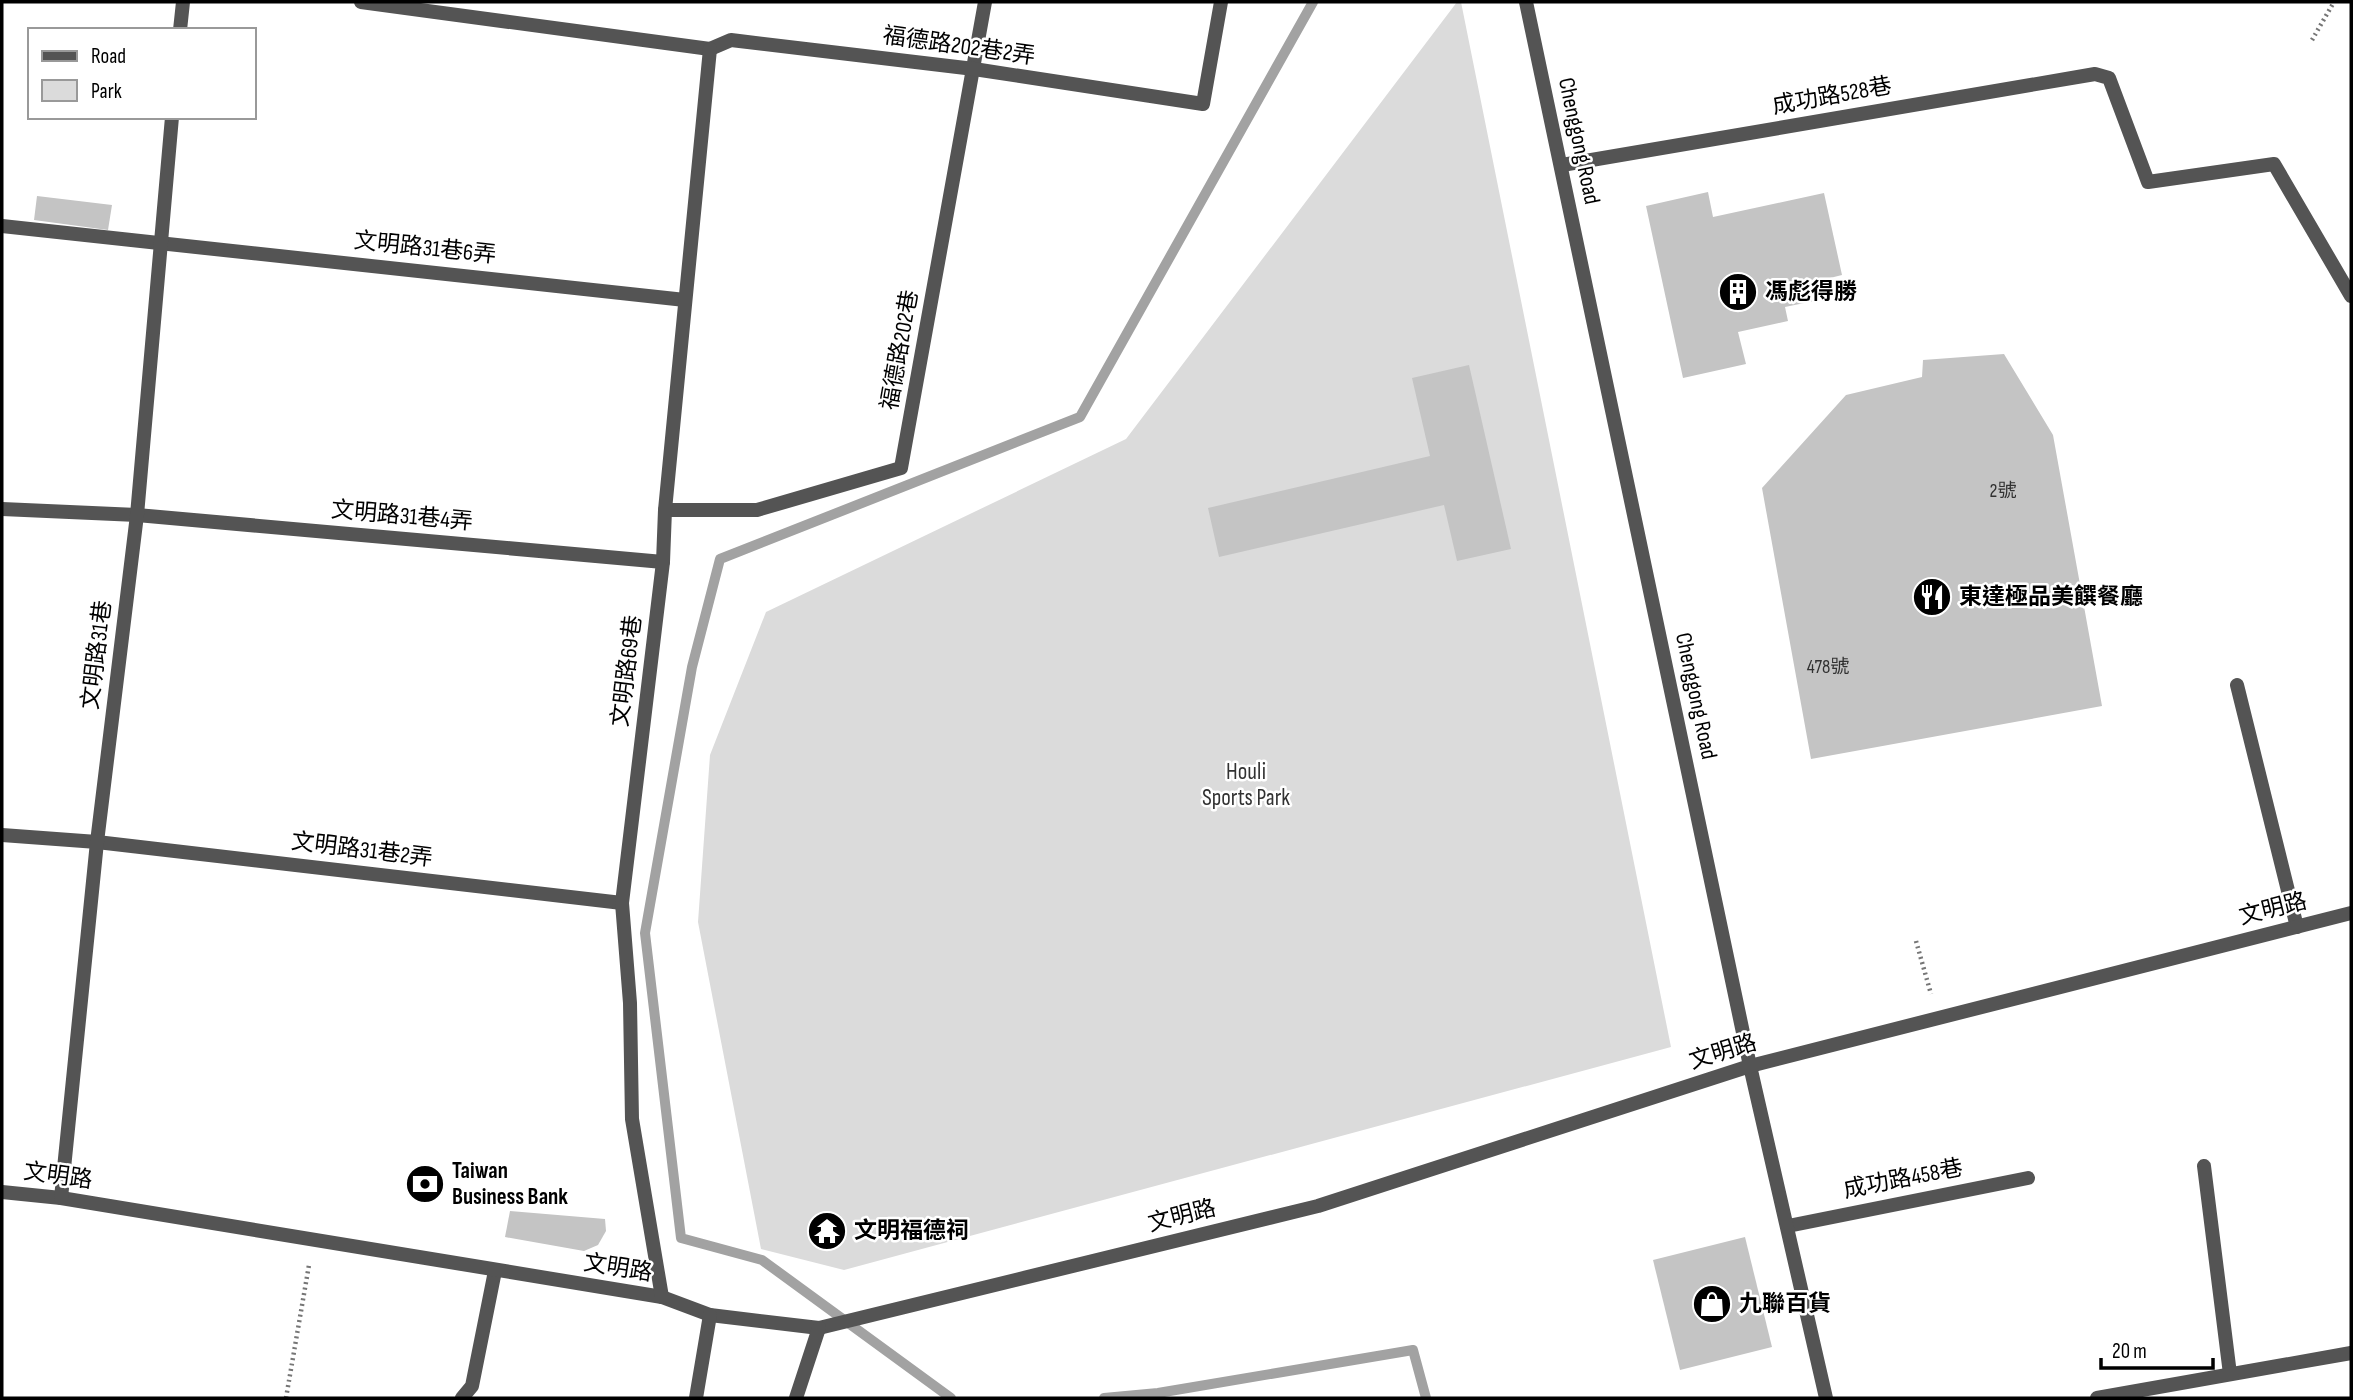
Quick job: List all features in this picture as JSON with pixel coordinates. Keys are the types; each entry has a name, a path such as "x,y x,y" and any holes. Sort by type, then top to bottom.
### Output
{"street":[{"path":"180,28 183,2"},
{"path":"361,2 710,49"},
{"name":"福德路202巷","path":"665,510 757,510 901,468 985,2"},
{"name":"福德路202巷2弄","path":"710,49 731,40 974,69 1203,104 1221,2"},
{"name":"Chenggong Road","path":"1526,2 1750,1066 1826,1398"},
{"name":"文明路69巷","path":"662,1297 632,1119 630,1003 622,903 663,562 665,510 710,49"},
{"name":"成功路528巷","path":"1562,165 2095,75 2109,78 2148,182 2274,164 2351,296"},
{"name":"文明路31巷","path":"61,1198 97,842 137,515 172,119"},
{"name":"文明路31巷6弄","path":"2,226 160,241 685,300"},
{"name":"文明路31巷4弄","path":"2,509 137,515 663,562"},
{"path":"2237,685 2297,927"},
{"name":"文明路31巷2弄","path":"2,835 97,842 622,903"},
{"name":"文明路","path":"2,1192 61,1198 662,1297 710,1315 819,1328 1318,1206 1750,1066 2351,913"},
{"path":"2204,1166 2230,1374"},
{"name":"成功路458巷","path":"1788,1226 2028,1178"},
{"path":"462,1398 472,1386 495,1271"},
{"path":"696,1398 710,1315"},
{"path":"796,1398 819,1328"},
{"path":"2097,1398 2138,1395 2230,1374 2351,1353"}],"path":[{"path":"2312,40 2334,2"},
{"path":"1916,941 1938,1019"},
{"path":"286,1398 313,1241"}],"green space":[{"name":"Houli Sports Park","path":"1457,2 1461,2 1671,1047 844,1270 761,1249 698,922 710,755 766,612 1126,439"}],"building":[{"name":"馮彪得勝","path":"1708,192 1713,217 1824,193 1842,275 1810,283 1814,301 1785,307 1788,321 1738,332 1746,364 1683,378 1646,206"},
{"path":"37,196 112,205 108,230 34,220"},
{"name":"東達極品美饌餐廳","path":"2004,354 2053,435 2102,706 1811,759 1762,488 1846,395 1922,377 1923,360"},
{"path":"1469,365 1511,549 1457,561 1444,505 1219,557 1208,508 1430,456 1412,378"},
{"path":"510,1211 605,1219 606,1231 598,1245 584,1251 505,1237"},
{"name":"九聯百貨","path":"1745,1237 1772,1347 1680,1370 1653,1260"}],"waterway":[{"path":"951,1398 762,1260 681,1238 645,933 692,667 720,559 1080,417 1313,2"},
{"path":"1104,1398 1158,1393 1413,1350 1426,1398"}],"place":[{"name":"馮彪得勝","path":"1738,292"},
{"name":"東達極品美饌餐廳","path":"1932,597"},
{"name":"Taiwan Business Bank","path":"425,1184"},
{"name":"文明福德祠","path":"827,1231"},
{"name":"九聯百貨","path":"1712,1304"}]}
